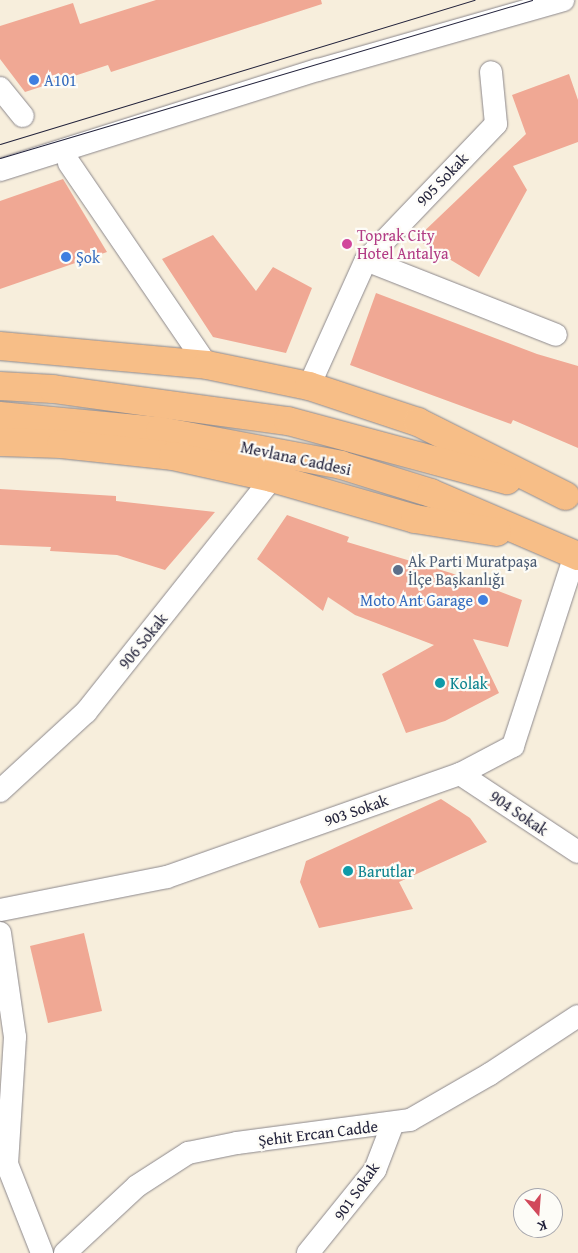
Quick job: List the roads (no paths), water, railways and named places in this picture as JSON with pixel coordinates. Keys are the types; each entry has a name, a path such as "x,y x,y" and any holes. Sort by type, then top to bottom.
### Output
{"main road":[{"path":"0,346 207,365 309,386 418,422 572,499"},
{"name":"Mevlana Caddesi","path":"0,386 53,389 288,420 572,499"},
{"name":"Mevlana Caddesi","path":"0,416 160,431 341,465 431,493 577,555"},
{"path":"0,442 61,444 173,456 272,478 415,520 538,539"}],"street":[{"path":"0,170 318,70 563,0"},
{"name":"905 Sokak","path":"309,386 366,260 496,124 490,72"},
{"path":"0,88 23,116"},
{"path":"69,163 207,365"},
{"path":"366,260 556,335"},
{"name":"906 Sokak","path":"0,791 86,712 272,478"},
{"name":"903 Sokak","path":"0,910 167,877 460,774 513,746 577,555"},
{"name":"904 Sokak","path":"460,774 578,852"},
{"path":"0,933 14,1037 7,1164 42,1253"},
{"name":"Şehit Ercan Cadde","path":"65,1253 137,1186 188,1153 237,1143 393,1122 418,1115 578,1016"},
{"name":"901 Sokak","path":"308,1253 375,1170 393,1122"}],"tram line":[{"path":"0,144 475,0"},
{"path":"0,158 532,0"}],"place":[{"name":"A101","path":"34,80"},
{"name":"Toprak City Hotel Antalya","path":"347,244"},
{"name":"Şok","path":"66,257"},
{"name":"Ak Parti Muratpaşa İlçe Başkanlığı","path":"398,570"},
{"name":"Moto Ant Garage","path":"483,600"},
{"name":"Kolak","path":"440,683"},
{"name":"Barutlar","path":"348,871"}]}
